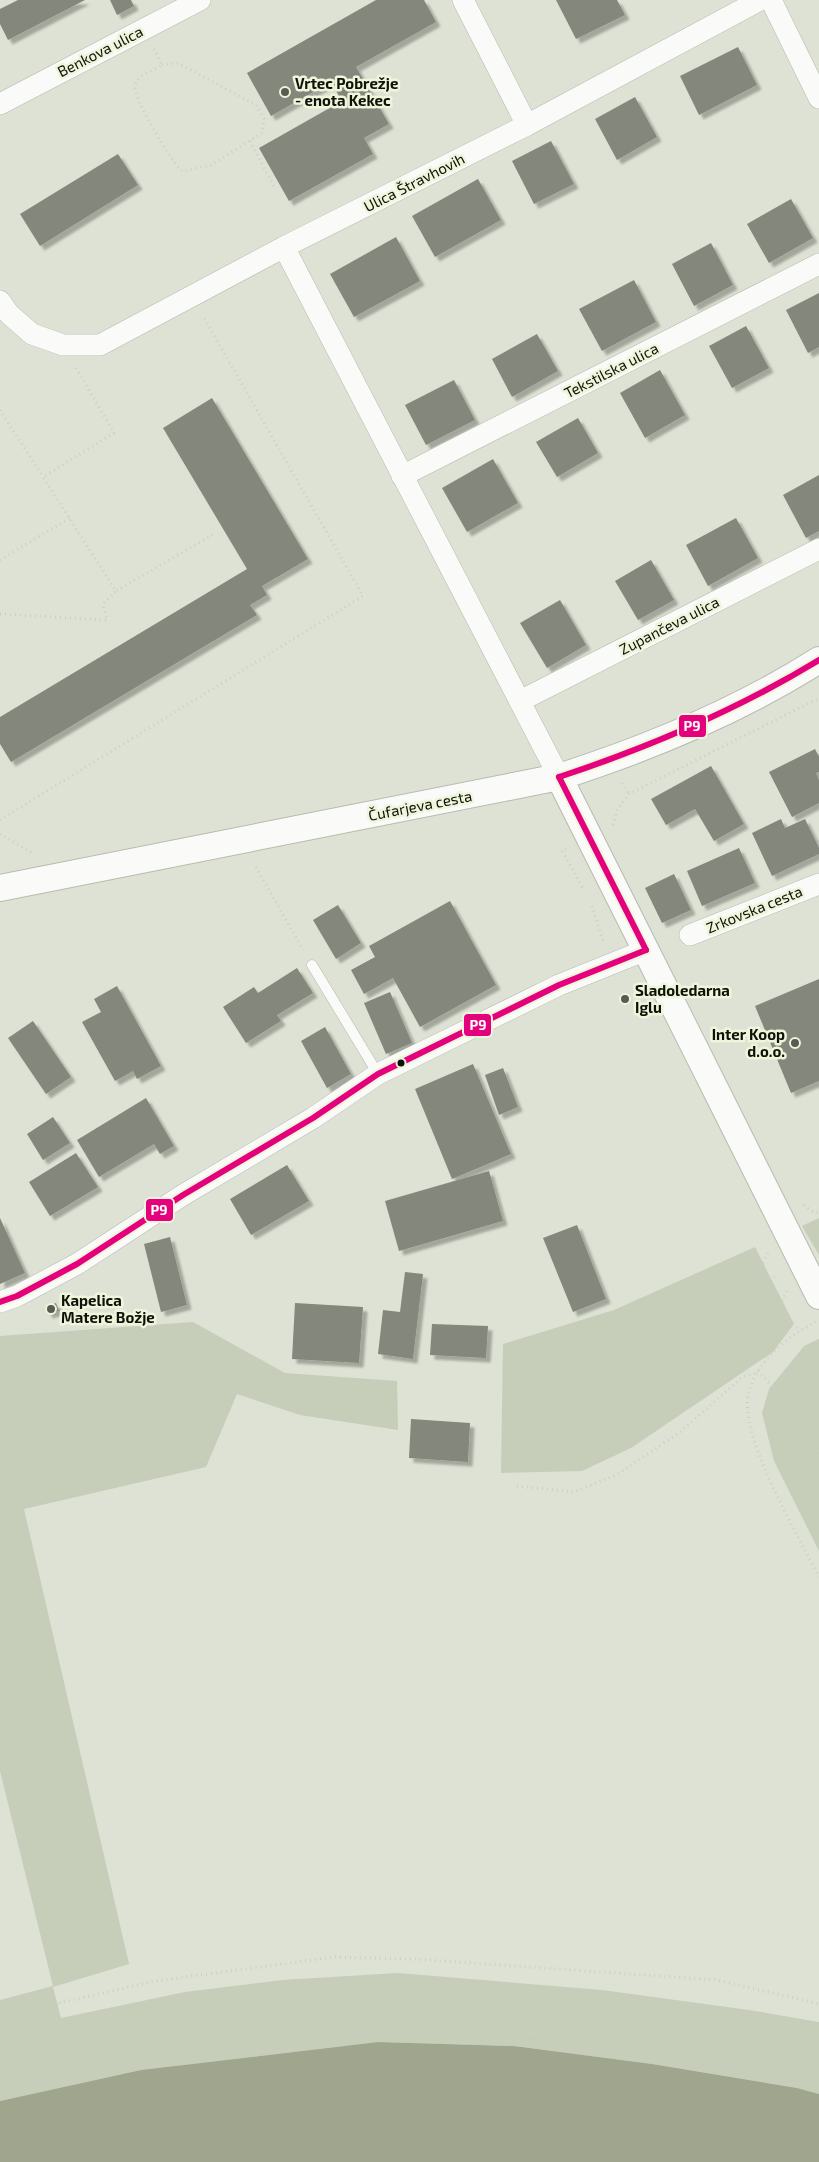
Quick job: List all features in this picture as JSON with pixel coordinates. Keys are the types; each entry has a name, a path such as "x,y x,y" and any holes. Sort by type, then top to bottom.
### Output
{"street":[{"name":"Benkova ulica","path":"0,104 200,0"},
{"path":"462,0 527,125"},
{"name":"Ulica Štravhovih","path":"0,301 9,314 32,334 67,353 100,345 284,248 527,125 760,0"},
{"path":"771,0 819,98"},
{"path":"284,248 560,777 819,1296"},
{"name":"Tekstilska ulica","path":"402,476 819,264"},
{"name":"Zupančeva ulica","path":"520,701 819,549"},
{"name":"Čufarjeva cesta","path":"0,888 560,777 609,761 734,708 819,660"},
{"name":"Zrkovska cesta","path":"690,935 819,884"},
{"path":"0,1302 17,1296 78,1264 182,1195 313,1118 378,1074 559,985 646,950"}],"lane":[{"path":"312,965 378,1074"}],"path":[{"path":"150,42 162,65"},
{"path":"178,63 256,105 264,119 262,133 210,165 182,172 138,102 135,86 143,76 162,65 178,63"},
{"path":"250,141 274,187"},
{"path":"0,820 363,596 200,311"},
{"path":"43,477 114,433 67,353"},
{"path":"0,410 116,591"},
{"path":"0,560 70,518"},
{"path":"0,614 107,620 103,604 116,591 214,534"},
{"path":"613,827 617,810 629,794 819,698"},
{"path":"0,834 34,854"},
{"path":"562,851 587,896"},
{"path":"256,867 312,965"},
{"path":"591,904 604,945"},
{"path":"819,1321 800,1330 778,1349 758,1371 749,1392 749,1418 760,1460 819,1577"},
{"path":"758,1371 800,1416 819,1456"},
{"path":"517,1486 574,1492 616,1475 679,1433 741,1378 758,1371"},
{"path":"59,2003 155,1981 334,1957 414,1959 717,1980 819,2004"},
{"path":"0,2083 132,2053 375,2027 518,2032 659,2050 819,2081"}],"shaded area":[{"path":"819,1218 819,1255 802,1226"},
{"path":"755,1247 794,1324 773,1352 631,1448 582,1471 501,1473 503,1344 614,1310"},
{"path":"193,1322 285,1373 397,1381 398,1430 300,1415 237,1394 206,1467 24,1509 129,1964 53,1987 61,2018 185,1992 282,1980 398,1973 602,1990 749,2010 819,2022 819,2094 797,2088 652,2064 514,2046 378,2042 141,2070 0,2101 0,2000 53,1986 0,1771 0,1336"},
{"path":"819,1339 819,1551 774,1461 762,1413 769,1389 804,1346"},
{"path":"378,2042 514,2046 652,2064 797,2088 819,2094 819,2162 0,2162 0,2101 141,2070"}],"building":[{"path":"18,0 85,0 8,40 0,24 0,9"},
{"path":"110,0 131,0 134,6 117,15"},
{"name":"Vrtec Pobrežje - enota Kekec","path":"376,0 424,0 436,22 356,67 389,124 364,138 373,154 289,201 259,148 342,101 331,82 271,116 247,73"},
{"path":"556,0 617,0 625,15 576,39"},
{"path":"738,47 757,85 699,115 680,76"},
{"path":"635,97 657,137 617,160 595,119"},
{"path":"551,141 574,184 534,204 512,161"},
{"path":"118,154 138,185 40,246 20,214"},
{"path":"478,179 501,220 435,257 412,216"},
{"path":"791,199 813,238 769,263 747,224"},
{"path":"396,237 420,281 354,317 330,274"},
{"path":"711,243 733,285 694,306 672,264"},
{"path":"634,280 656,322 602,351 579,309"},
{"path":"819,293 819,347 808,353 786,310"},
{"path":"746,326 769,368 732,388 709,346"},
{"path":"537,334 558,371 512,397 492,359"},
{"path":"660,370 685,415 645,438 620,393"},
{"path":"454,380 475,420 426,445 405,405"},
{"path":"212,398 308,559 262,586 267,595 250,605 257,615 11,762 0,744 0,717 247,569 163,428"},
{"path":"578,418 598,453 557,477 536,442"},
{"path":"493,459 518,503 467,532 442,488"},
{"path":"819,475 819,531 806,538 783,495"},
{"path":"736,518 758,558 708,586 686,545"},
{"path":"651,560 674,600 638,620 615,581"},
{"path":"560,600 586,645 547,668 520,623"},
{"path":"815,749 819,757 819,772 816,773 819,780 819,803 792,817 769,772"},
{"path":"711,766 744,824 714,841 695,809 666,825 651,799"},
{"path":"781,819 785,828 805,819 819,848 819,854 772,876 752,833"},
{"path":"739,848 755,883 702,906 687,871"},
{"path":"674,874 691,910 662,923 645,888"},
{"path":"450,901 496,985 420,1027 393,978 364,994 351,970 375,957 369,946"},
{"path":"338,905 361,943 336,959 313,920"},
{"path":"297,968 313,993 277,1015 281,1021 246,1043 223,1007 254,987 258,993"},
{"name":"Inter Koop d.o.o.","path":"819,979 819,1081 791,1093 755,1006"},
{"path":"117,986 161,1066 137,1079 133,1071 115,1081 82,1022 101,1012 94,999"},
{"path":"390,992 412,1043 386,1054 364,1003"},
{"path":"33,1021 71,1077 46,1094 8,1038"},
{"path":"325,1027 351,1074 327,1088 301,1041"},
{"path":"473,1064 511,1154 452,1179 415,1089"},
{"path":"503,1068 518,1107 499,1115 485,1075"},
{"path":"146,1098 174,1146 160,1154 154,1144 99,1177 77,1140"},
{"path":"53,1117 70,1143 43,1160 27,1134"},
{"path":"76,1153 98,1187 50,1216 29,1182"},
{"path":"287,1165 309,1201 251,1235 230,1199"},
{"path":"489,1171 503,1221 399,1251 385,1201"},
{"path":"0,1218 25,1273 0,1284"},
{"path":"577,1225 606,1299 573,1312 543,1238"},
{"path":"170,1237 187,1305 161,1312 144,1244"},
{"path":"405,1272 423,1274 413,1359 378,1354 383,1310 400,1312"},
{"path":"56,1303 59,1311 48,1314 46,1307"},
{"path":"295,1303 363,1307 359,1363 292,1359"},
{"path":"432,1324 488,1326 486,1358 430,1355"},
{"path":"411,1419 470,1423 468,1462 409,1458"}],"transit line":[{"name":"P9","path":"559,777 660,740 692,726 757,695 819,660"},
{"name":"P9","path":"559,777 646,950"},
{"name":"P9","path":"0,1302 17,1296 77,1264 183,1195 313,1118 378,1074 559,985 646,950"}],"place":[{"name":"Vrtec Pobrežje - enota Kekec","path":"285,92"},
{"name":"Sladoledarna Iglu","path":"625,999"},
{"name":"Inter Koop d.o.o.","path":"795,1043"},
{"name":"Kapelica Matere Božje","path":"51,1309"}]}
